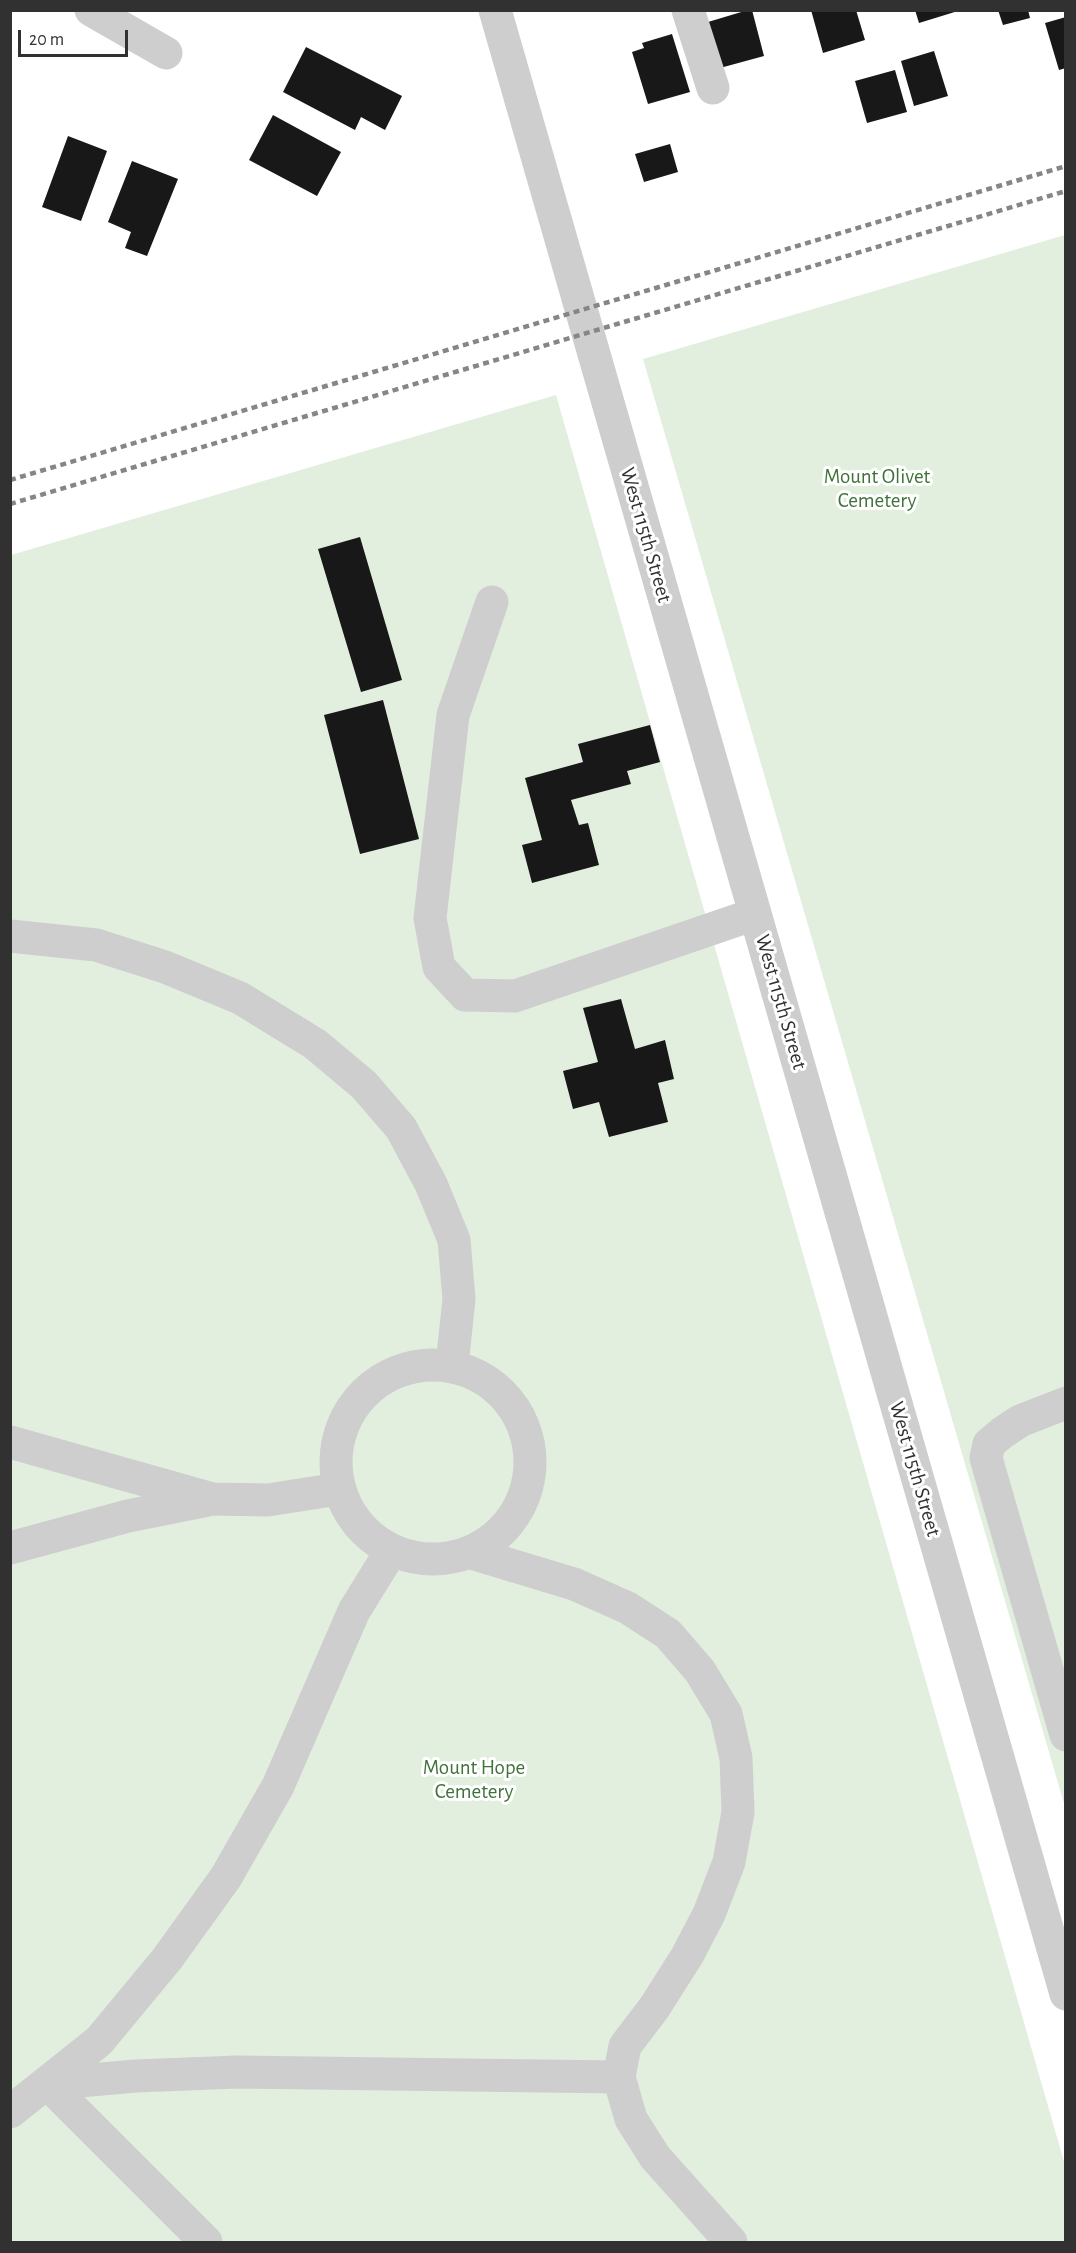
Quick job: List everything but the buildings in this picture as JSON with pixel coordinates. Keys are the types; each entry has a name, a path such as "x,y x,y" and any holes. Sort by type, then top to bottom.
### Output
{"street":[{"path":"91,10 166,53"},
{"name":"West 115th Street","path":"495,10 1065,1994"},
{"path":"688,10 713,88"},
{"path":"492,602 453,715 430,918 439,967 465,996 515,996 755,914"},
{"path":"10,936 96,945 165,968 240,998 315,1044 364,1085 401,1128 431,1184 454,1240 459,1299 452,1365"},
{"path":"419,1364 452,1365 481,1376 506,1396 523,1422 531,1452 528,1484 517,1513 497,1536 471,1553 444,1560 417,1559 391,1551 368,1536 350,1514 338,1489 335,1455 343,1423 361,1395 387,1375 419,1364"},
{"path":"1065,1403 1020,1421 1002,1433 989,1444 986,1458 1065,1734"},
{"path":"10,1442 212,1499"},
{"path":"10,1548 128,1516 212,1499 268,1500 338,1489"},
{"path":"10,2112 48,2084 99,2041 167,1959 226,1877 278,1786 354,1611 391,1551"},
{"path":"471,1553 574,1584 628,1608 668,1634 700,1671 726,1714 736,1758 738,1812 729,1862 709,1914 687,1956 654,2008 626,2046 619,2077 631,2119 655,2157 731,2242"},
{"path":"10,2083 48,2084 136,2076 237,2072 619,2077"},
{"path":"48,2084 207,2242"}],"green space":[{"name":"Mount Olivet Cemetery","path":"1065,235 1065,1807 643,359"},
{"name":"Mount Hope Cemetery","path":"556,395 1065,2165 1065,2242 11,2242 11,555"}],"railway":[{"path":"10,480 1066,166"},
{"path":"10,504 1066,191"}]}
